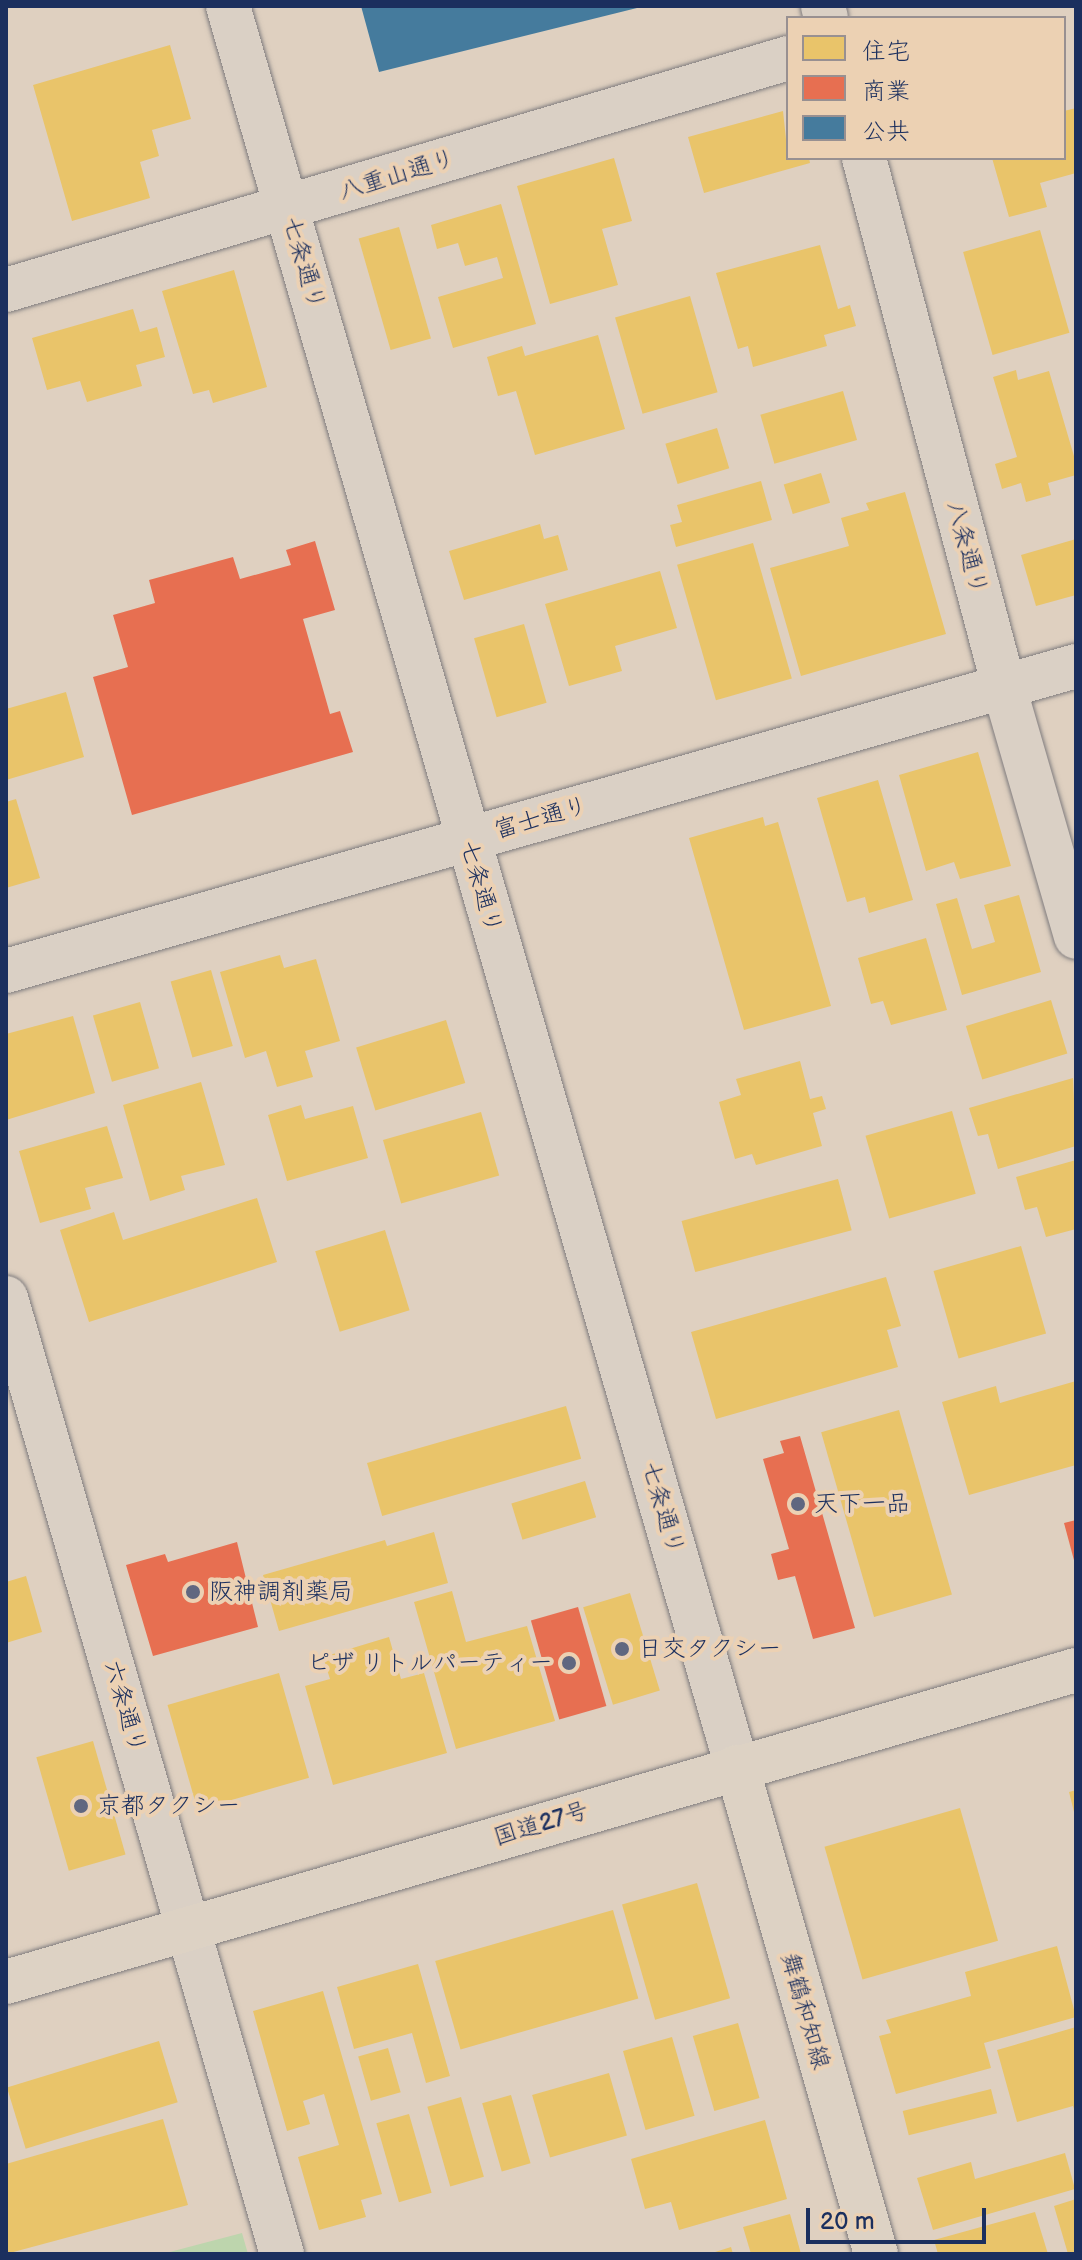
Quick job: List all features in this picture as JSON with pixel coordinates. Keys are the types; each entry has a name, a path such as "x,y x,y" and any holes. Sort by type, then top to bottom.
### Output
{"main road":[{"name":"国道27号","path":"6,1982 1076,1670"},
{"name":"舞鶴和知線","path":"737,1767 876,2254"}],"street":[{"name":"七条通り","path":"228,6 737,1767"},
{"name":"八重山通り","path":"6,290 786,59"},
{"name":"八条通り","path":"865,160 1004,687 1076,937"},
{"name":"富士通り","path":"6,971 1076,666"},
{"name":"六条通り","path":"6,1298 282,2254"}],"green space":[{"path":"242,2233 248,2254 162,2254"}],"building: 住宅":[{"path":"170,45 191,119 152,130 159,156 140,162 150,198 72,221 33,85"},
{"path":"1076,108 1076,173 1040,183 1047,207 1009,217 993,160 1066,160 1066,110"},
{"path":"783,111 786,160 809,160 810,163 704,193 688,137"},
{"path":"614,158 632,221 602,229 618,285 550,304 517,186"},
{"path":"501,204 536,324 453,348 438,297 503,278 497,257 465,266 458,243 437,249 431,225"},
{"path":"399,227 431,339 391,350 359,239"},
{"path":"1040,230 1069,333 993,355 963,252"},
{"path":"820,245 838,309 850,305 856,326 824,335 827,346 753,367 748,346 738,349 716,273"},
{"path":"234,270 267,387 213,403 209,390 193,394 162,291"},
{"path":"690,296 718,392 643,414 615,317"},
{"path":"133,309 140,332 157,327 165,357 136,365 142,386 87,402 80,381 47,390 32,338"},
{"path":"598,335 625,429 535,455 516,391 498,396 487,357 522,346 525,356"},
{"path":"1016,370 1018,380 1049,371 1076,463 1076,475 1048,483 1051,495 1026,502 1021,483 1002,489 995,464 1017,457 993,377"},
{"path":"843,391 857,440 774,464 760,415"},
{"path":"717,428 729,468 678,484 665,444"},
{"path":"821,473 830,503 793,514 784,484"},
{"path":"761,481 772,520 676,547 670,525 682,522 677,505"},
{"path":"905,492 946,634 801,676 770,568 849,546 841,518 869,510 866,503"},
{"path":"540,524 544,539 558,535 568,570 464,600 449,551"},
{"path":"1076,539 1076,595 1036,606 1021,555"},
{"path":"753,543 792,679 716,700 677,565"},
{"path":"660,571 677,628 615,646 622,671 569,686 545,604"},
{"path":"524,624 547,703 497,717 474,638"},
{"path":"66,692 84,757 6,780 6,709"},
{"path":"978,752 1011,866 960,879 954,862 926,871 899,775"},
{"path":"878,780 913,900 869,913 865,897 847,902 817,798"},
{"path":"16,799 40,878 6,888 6,802"},
{"path":"763,817 765,826 778,822 831,1006 744,1030 689,838"},
{"path":"1019,895 1041,972 962,995 936,904 957,898 972,949 995,942 984,905"},
{"path":"926,938 947,1010 891,1025 883,1001 871,1004 858,958"},
{"path":"280,955 284,968 316,959 340,1041 305,1051 313,1077 277,1087 266,1051 245,1058 220,972"},
{"path":"211,970 233,1046 192,1058 171,982"},
{"path":"1051,1000 1067,1054 982,1080 966,1026"},
{"path":"140,1002 159,1068 112,1082 93,1016"},
{"path":"73,1016 95,1093 6,1120 6,1034"},
{"path":"446,1020 465,1083 375,1111 356,1047"},
{"path":"800,1061 810,1099 822,1096 826,1109 813,1113 822,1146 756,1165 752,1154 735,1159 719,1102 741,1095 736,1079"},
{"path":"1073,1078 1076,1146 998,1169 988,1134 978,1136 969,1108"},
{"path":"201,1082 225,1165 181,1176 185,1190 150,1201 123,1105"},
{"path":"301,1105 305,1119 353,1106 368,1158 287,1181 268,1115"},
{"path":"952,1111 976,1194 889,1218 865,1136"},
{"path":"481,1112 499,1175 401,1204 383,1140"},
{"path":"107,1126 123,1178 85,1188 91,1209 40,1223 19,1151"},
{"path":"1076,1160 1076,1229 1046,1237 1037,1207 1025,1210 1016,1177"},
{"path":"838,1179 852,1230 695,1272 682,1221"},
{"path":"257,1198 277,1262 89,1322 60,1230 114,1212 123,1240"},
{"path":"385,1230 410,1310 340,1332 315,1251"},
{"path":"1021,1246 1046,1333 959,1359 934,1271"},
{"path":"886,1277 901,1326 887,1330 898,1367 716,1419 691,1332"},
{"path":"1076,1381 1076,1465 969,1495 942,1402 996,1386 1000,1403"},
{"path":"566,1406 581,1459 382,1516 367,1463"},
{"path":"899,1410 952,1595 874,1617 821,1432"},
{"path":"585,1481 596,1517 522,1540 511,1504"},
{"path":"434,1532 448,1583 279,1631 263,1575 385,1540 387,1546"},
{"path":"26,1576 42,1632 6,1643 6,1582"},
{"path":"452,1591 466,1642 527,1626 555,1721 456,1749 414,1602"},
{"name":"日交タクシー","path":"630,1593 660,1691 613,1705 583,1607"},
{"path":"389,1637 401,1679 424,1673 447,1753 333,1785 305,1686 330,1679 323,1657"},
{"path":"279,1673 309,1778 198,1810 167,1705"},
{"name":"京都タクシー","path":"93,1741 126,1854 69,1871 36,1757"},
{"path":"1076,1790 1076,1816 1075,1816 1069,1792"},
{"path":"960,1808 998,1941 863,1980 824,1847"},
{"path":"697,1883 730,1998 655,2020 622,1904"},
{"path":"613,1910 638,1998 461,2049 435,1961"},
{"path":"1057,1946 1076,2017 984,2043 991,2068 896,2094 879,2036 891,2033 886,2020 971,1996 965,1972"},
{"path":"418,1964 450,2076 426,2083 412,2033 354,2049 337,1987"},
{"path":"323,1991 382,2194 361,2200 366,2217 319,2230 298,2157 339,2145 324,2094 303,2101 310,2124 287,2131 253,2011"},
{"path":"738,2023 759,2098 714,2111 693,2036"},
{"path":"1076,2027 1076,2115 1073,2106 1017,2122 997,2050"},
{"path":"672,2037 695,2116 646,2130 623,2051"},
{"path":"159,2041 178,2102 26,2149 7,2087"},
{"path":"388,2048 401,2092 371,2101 358,2057"},
{"path":"609,2073 627,2135 550,2158 532,2095"},
{"path":"991,2089 997,2113 909,2135 903,2111"},
{"path":"511,2095 531,2163 502,2172 482,2103"},
{"path":"461,2097 484,2177 450,2186 427,2107"},
{"path":"409,2114 432,2193 399,2202 376,2123"},
{"path":"163,2119 188,2205 6,2254 6,2164"},
{"path":"765,2120 787,2199 679,2230 671,2202 645,2209 631,2159"},
{"path":"1065,2153 1075,2189 933,2230 917,2178 971,2162 975,2179"},
{"path":"1076,2199 1076,2254 1068,2254 1054,2206"},
{"path":"1035,2212 1048,2254 938,2254 934,2240"},
{"path":"790,2214 801,2254 751,2254 743,2227"},
{"path":"731,2247 733,2254 712,2254 712,2253"}],"building: 商業":[{"path":"315,541 335,610 303,619 330,714 340,711 353,752 132,815 93,677 128,667 113,615 155,603 149,580 233,557 240,579 291,565 286,550"},
{"name":"天下一品","path":"800,1436 855,1628 813,1639 795,1576 778,1580 771,1554 789,1549 763,1459 784,1453 780,1441"},
{"path":"1076,1520 1076,1564 1075,1564 1064,1523"},
{"name":"阪神調剤薬局","path":"237,1542 258,1627 153,1656 126,1565 165,1554 168,1562"},
{"name":"ピザ リトルパーティー","path":"578,1607 606,1706 559,1720 531,1621"}],"building: 公共":[{"path":"361,6 641,6 641,7 379,72"}],"place":[{"name":"天下一品","path":"798,1504"},
{"name":"阪神調剤薬局","path":"193,1592"},
{"name":"日交タクシー","path":"622,1649"},
{"name":"ピザ リトルパーティー","path":"569,1663"},
{"name":"京都タクシー","path":"81,1806"}]}
